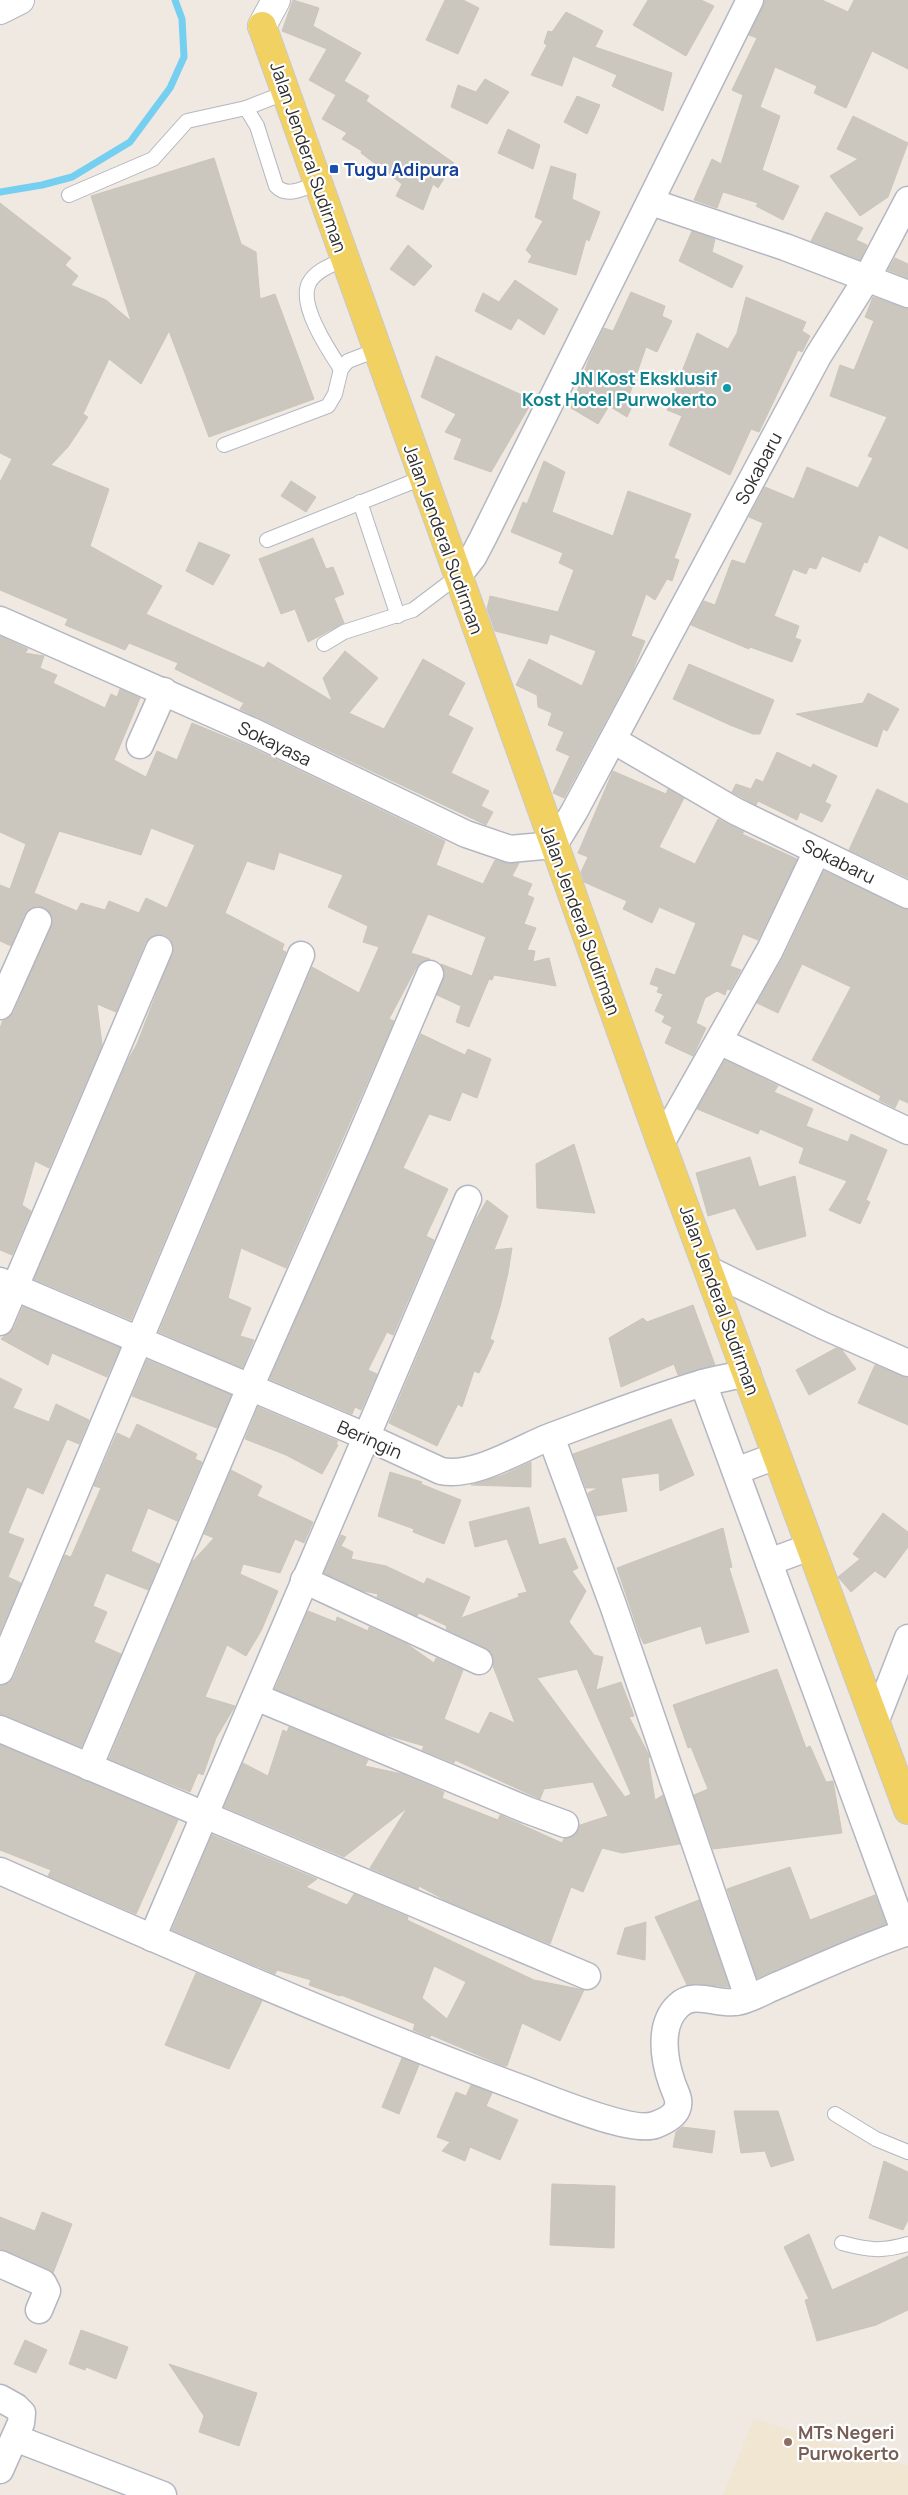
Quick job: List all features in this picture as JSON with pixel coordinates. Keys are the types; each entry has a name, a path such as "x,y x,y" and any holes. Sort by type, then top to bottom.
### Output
{"main road":[{"path":"0,10 20,0"},
{"path":"256,0 262,26"},
{"path":"262,26 276,0"},
{"name":"Jalan Jenderal Sudirman","path":"262,26 287,92 376,350 661,1142 908,1810"}],"street":[{"path":"458,576 473,558 750,0"},
{"name":"Sokabaru","path":"554,845 613,740 818,356 866,278 908,200"},
{"path":"651,202 785,247 908,294"},
{"name":"Sokayasa","path":"0,620 164,691 391,800 487,843 510,849 554,845"},
{"path":"140,745 164,691"},
{"name":"Sokabaru","path":"613,740 735,811 908,894"},
{"path":"661,1142 770,950 816,851"},
{"path":"0,1006 38,921"},
{"path":"0,1322 7,1284 159,949"},
{"path":"0,1670 69,1510 138,1340 301,955"},
{"path":"89,1767 250,1388 430,974"},
{"path":"719,1041 908,1131"},
{"path":"152,1938 256,1697 365,1436 468,1199"},
{"path":"709,1270 824,1326 908,1363"},
{"name":"Beringin","path":"7,1284 365,1436 441,1471 451,1473 462,1472 488,1463 551,1437 703,1383 747,1373"},
{"path":"0,1871 152,1938 427,2053 562,2104 629,2125 653,2126 671,2117 677,2110 679,2100 671,2081 664,2050 666,2030 671,2015 678,2005 688,2000 737,2002 907,1932 703,1383"},
{"path":"551,1437 613,1605 748,1997"},
{"path":"736,1471 776,1456"},
{"path":"769,1562 810,1547"},
{"path":"304,1580 479,1660"},
{"path":"876,1720 908,1638"},
{"path":"256,1697 565,1824"},
{"path":"0,1729 206,1814 587,1976"},
{"path":"0,2264 43,2284 47,2291 39,2310"},
{"path":"0,2398 16,2406 22,2413 21,2423 0,2470"},
{"path":"15,2438 163,2495"}],"lane":[{"path":"69,195 153,159 187,120 246,108 287,92"},
{"path":"246,108 257,126 276,186 280,191 287,193 318,184"},
{"path":"341,369 324,342 314,320 306,294 310,282 324,268 344,259"},
{"path":"224,445 328,406 335,394 341,369 348,361 376,350"},
{"path":"267,540 422,478"},
{"path":"360,502 398,616"},
{"path":"324,644 344,632 398,616 421,606 458,576"},
{"path":"835,2114 876,2140 908,2152"},
{"path":"842,2243 865,2249 886,2250 908,2244"}],"shaded area":[{"name":"MTs Negeri Purwokerto","path":"754,2419 908,2466 908,2495 723,2495"}],"building":[{"path":"293,0 319,8 313,26 361,53 344,81 369,96 366,101 454,163 438,188 433,184 423,210 396,196 402,184 361,153 362,151 342,139 347,133 322,119 336,95 309,80 327,49 282,31"},
{"path":"445,0 463,0 479,8 458,54 426,40"},
{"path":"648,0 701,0 714,6 686,56 633,25"},
{"path":"765,0 822,0 848,12 854,0 908,0 908,69 872,51 846,108 814,93 817,86 775,67 760,107 780,116 762,170 799,186 783,220 756,206 758,203 723,192 717,208 694,200 712,159 721,164 743,95 732,90 757,38 749,35"},
{"path":"566,12 603,31 595,47 672,73 663,111 612,86 617,75 573,56 562,86 531,75 547,45 544,43 548,31 552,32"},
{"path":"485,79 509,92 487,124 451,107 458,85 476,92"},
{"path":"577,96 600,105 587,134 564,122"},
{"path":"853,116 908,143 888,197 860,216 830,176 858,159 837,149"},
{"path":"508,129 540,145 533,169 498,153"},
{"path":"214,158 241,244 256,252 260,299 275,294 314,399 209,437 169,331 141,384 109,359 83,414 88,417 68,447 51,465 109,489 90,546 162,586 146,614 264,668 268,662 332,701 323,678 345,651 378,678 349,713 384,729 423,659 465,683 448,715 473,728 451,773 489,791 481,806 493,812 486,825 240,709 244,703 175,669 178,663 129,643 125,650 65,625 68,619 0,590 0,482 12,459 0,453 0,203 71,258 65,265 78,276 71,285 106,300 131,321 91,196"},
{"path":"551,166 576,174 572,199 600,212 589,241 586,239 576,275 528,262 532,256 526,250 543,221 535,217"},
{"path":"826,212 863,228 856,240 867,245 860,260 811,241"},
{"path":"692,231 715,239 712,252 743,266 732,288 679,261"},
{"path":"408,245 432,266 414,286 390,269"},
{"path":"895,258 908,264 908,278 888,270"},
{"path":"515,280 558,309 544,335 518,318 511,330 475,311 483,293 499,302"},
{"path":"631,292 665,306 662,316 672,321 657,352 646,347 629,396 636,398 627,417 609,406 598,424 571,408 589,359 604,328 613,331"},
{"path":"746,297 806,322 802,331 810,336 802,352 798,350 759,432 751,429 730,475 669,445 682,416 667,410 697,333 728,349 737,333"},
{"path":"873,297 908,309 908,549 879,535 867,563 864,562 860,572 822,556 816,569 809,567 806,574 793,569 774,616 799,626 795,638 801,640 792,662 750,647 749,649 691,625 704,601 715,605 732,560 745,564 763,523 749,517 765,487 794,499 807,467 858,488 873,458 868,456 887,417 830,396 840,365 854,370 874,321 865,317"},
{"path":"436,356 533,400 491,472 454,459 462,439 445,432 456,414 421,397"},
{"path":"544,461 565,472 552,512 613,536 628,491 691,514 674,558 679,560 672,581 667,579 655,600 646,594 631,636 645,641 632,672 564,798 553,793 570,756 556,750 564,732 548,725 552,713 538,707 537,695 516,685 529,659 582,686 596,651 550,634 547,644 495,631 487,609 490,596 558,612 574,570 559,563 563,553 511,532 523,502 527,504"},
{"path":"291,481 316,497 306,512 281,496"},
{"path":"313,538 326,569 333,567 344,594 334,598 344,623 308,642 295,609 281,614 259,559"},
{"path":"199,542 230,555 213,585 186,571"},
{"path":"0,636 28,649 25,653 44,656 40,668 57,675 53,683 105,708 111,694 117,697 120,689 140,698 114,760 146,777 157,751 177,760 192,723 248,746 445,841 436,865 483,884 495,860 506,863 519,863 512,876 532,884 527,895 534,898 524,924 536,928 527,950 535,951 533,962 549,958 556,986 494,975 492,980 489,979 469,1027 456,1022 461,1006 437,995 445,973 441,964 472,976 486,937 428,914 411,953 430,959 421,962 416,968 389,1019 394,1021 286,1268 241,1248 228,1298 251,1308 240,1336 254,1340 242,1368 159,1332 312,967 359,993 379,947 363,942 368,926 328,907 343,875 279,852 274,870 247,861 225,913 284,944 282,950 286,952 131,1320 34,1279 128,1060 137,1044 174,948 171,940 165,935 158,934 150,937 145,943 116,1012 97,1004 102,1045 49,1168 35,1161 22,1205 31,1211 12,1255 0,1250 0,1028 3,1020 14,1012 53,920 45,908 37,906 30,909 24,915 11,946 0,941 0,885 10,889 26,844 0,832","holes":["151,828 195,845 167,908 146,898 139,913 109,901 105,910 81,903 77,911 34,893 59,831 141,855"]},
{"path":"689,664 774,700 760,734 753,734 730,725 673,699"},
{"path":"868,693 899,709 887,731 883,729 877,747 796,714 863,703"},
{"path":"777,752 811,768 813,764 837,776 825,802 831,805 822,822 800,812 797,820 758,801 756,805 732,792 736,784 751,789 756,779 763,782"},
{"path":"613,771 666,794 668,789 684,798 659,847 695,864 718,819 744,832 742,834 797,859 758,940 743,934 730,966 741,970 730,990 727,989 725,995 717,991 705,998 696,1023 706,1028 693,1056 665,1043 672,1027 662,1022 665,1016 655,1011 663,994 657,992 659,987 650,984 656,968 675,975 696,923 659,907 652,923 623,909 627,901 584,882 581,872 588,857 578,853"},
{"path":"877,789 908,804 908,878 849,850"},
{"path":"824,871 908,910 908,1103 899,1099 895,1108 879,1100 881,1096 812,1060 851,987 802,964 778,1013 757,1003 784,956"},
{"path":"421,1034 465,1055 468,1049 491,1059 477,1098 462,1092 450,1121 429,1114 403,1168 448,1189 426,1236 434,1240 393,1335 387,1332 368,1370 377,1374 361,1410 355,1407 352,1414 270,1379"},
{"path":"725,1060 778,1086 774,1092 813,1109 806,1126 848,1142 851,1134 887,1150 866,1200 870,1202 860,1224 829,1210 847,1181 799,1163 804,1148 760,1129 758,1134 697,1109"},
{"path":"574,1144 595,1213 537,1208 536,1164"},
{"path":"750,1157 759,1187 795,1176 806,1236 757,1250 735,1208 708,1216 696,1173"},
{"path":"487,1200 508,1216 494,1250 512,1248 508,1273 490,1339 494,1341 479,1373 474,1371 462,1407 458,1404 437,1446 389,1423 475,1221"},
{"path":"693,1305 715,1365 678,1375 674,1364 621,1387 609,1338 643,1318 647,1322"},
{"path":"23,1307 120,1348 107,1377 52,1353 48,1365 1,1339 14,1328"},
{"path":"836,1348 842,1350 856,1369 809,1395 796,1370"},
{"path":"147,1360 231,1395 217,1428 132,1396"},
{"path":"875,1365 908,1378 908,1425 858,1403"},
{"path":"0,1378 22,1389 13,1408 49,1422 56,1404 89,1420 79,1444 67,1439 43,1494 27,1487 8,1533 24,1539 8,1577 21,1583 0,1632"},
{"path":"258,1407 338,1441 336,1444 338,1445 322,1474 286,1455 245,1439"},
{"path":"671,1419 694,1475 660,1491 659,1473 621,1478 627,1511 596,1516 588,1493 598,1488 586,1488 573,1454"},
{"path":"137,1424 197,1454 195,1459 202,1462 177,1521 148,1508 131,1551 159,1564 148,1590 106,1573 93,1606 107,1612 94,1642 121,1654 81,1747 0,1714 0,1686 9,1683 14,1677 65,1555 71,1557 101,1488 94,1486 117,1433 130,1439"},
{"path":"531,1462 531,1487 471,1485 503,1475"},
{"path":"231,1470 262,1486 257,1496 313,1522 304,1543 295,1539 280,1573 243,1564 240,1574 278,1591 261,1631 246,1656 227,1645 205,1697 235,1706 216,1738 203,1775 198,1773 190,1792 109,1759 192,1562 214,1538 204,1534"},
{"path":"390,1472 422,1482 421,1484 461,1500 444,1544 413,1532 414,1529 378,1516"},
{"path":"529,1507 539,1545 565,1538 578,1568 572,1571 586,1591 569,1622 594,1655 603,1657 596,1690 621,1682 634,1716 629,1717 650,1757 648,1758 655,1800 663,1795 680,1844 622,1853 602,1848 583,1892 571,1887 550,1944 445,1900 419,1886 418,1889 370,1868 407,1808 344,1857 224,1807 243,1763 268,1776 283,1730 287,1732 289,1727 368,1760 365,1766 402,1774 444,1792 442,1798 498,1820 500,1815 562,1843 564,1839 575,1835 580,1825 608,1816 593,1782 544,1789 540,1799 455,1760 454,1763 422,1750 424,1746 383,1734 275,1689 308,1611 336,1622 337,1617 368,1631 369,1627 407,1644 434,1663 436,1658 463,1670 444,1719 479,1734 490,1712 515,1723 493,1666 491,1653 486,1648 446,1629 447,1626 419,1613 417,1616 377,1597 378,1594 363,1591 324,1573 341,1535 346,1537 341,1546 353,1552 351,1559 386,1566 424,1584 427,1578 470,1597 461,1618 519,1597 518,1594 527,1592 507,1539 475,1547 469,1522","holes":["577,1669 631,1794 625,1797 537,1678"]},
{"path":"883,1513 908,1532 908,1547 885,1578 875,1571 851,1592 838,1577 860,1559 853,1554"},
{"path":"723,1528 732,1567 729,1568 749,1632 706,1644 701,1626 644,1644 617,1568"},
{"path":"777,1669 806,1748 810,1746 826,1782 833,1781 842,1833 713,1849 694,1795 708,1789 691,1747 688,1748 673,1705"},
{"path":"0,1745 178,1820 136,1914 48,1876 51,1870 0,1850"},
{"path":"212,1835 317,1879 306,1887 347,1905 354,1894 408,1917 407,1920 534,1980 584,1990 560,2041 522,2023 507,2066 504,2066 431,2035 430,2037 413,2030 415,2024 341,1995 309,1985 311,1980 277,1970 275,1974 172,1930","holes":["434,1966 466,1982 447,2019 422,1998"]},
{"path":"790,1867 810,1920 875,1895 886,1924 757,1978 727,1889"},
{"path":"699,1900 729,1987 699,1984 687,1985 655,1917"},
{"path":"646,1922 645,1960 617,1954 625,1928"},
{"path":"196,1973 262,2001 229,2069 165,2045"},
{"path":"402,2058 419,2065 399,2114 382,2107"},
{"path":"471,2085 492,2093 486,2106 518,2120 500,2160 470,2147 465,2161 442,2151 450,2142 437,2137 456,2092 466,2096"},
{"path":"734,2111 778,2111 794,2160 771,2167 765,2151 741,2153"},
{"path":"682,2127 715,2131 712,2153 673,2147 676,2132"},
{"path":"884,2161 908,2172 908,2220 903,2230 869,2218"},
{"path":"552,2184 615,2186 614,2248 550,2245"},
{"path":"42,2212 72,2224 53,2273 0,2249 0,2217 35,2231"},
{"path":"809,2234 832,2290 908,2256 908,2310 876,2325 817,2341 805,2300 809,2299 784,2247"},
{"path":"81,2330 128,2347 116,2379 86,2367 85,2370 69,2364"},
{"path":"25,2340 47,2350 36,2373 14,2364"},
{"path":"169,2364 257,2393 239,2446 199,2432 204,2416"}],"waterway":[{"path":"0,192 42,185 72,177 130,142 170,88 184,57 182,19 175,0"}],"place":[{"name":"Tugu Adipura","path":"334,169"},
{"name":"JN Kost Eksklusif Kost Hotel Purwokerto","path":"727,388"},
{"name":"MTs Negeri Purwokerto","path":"788,2442"}]}
